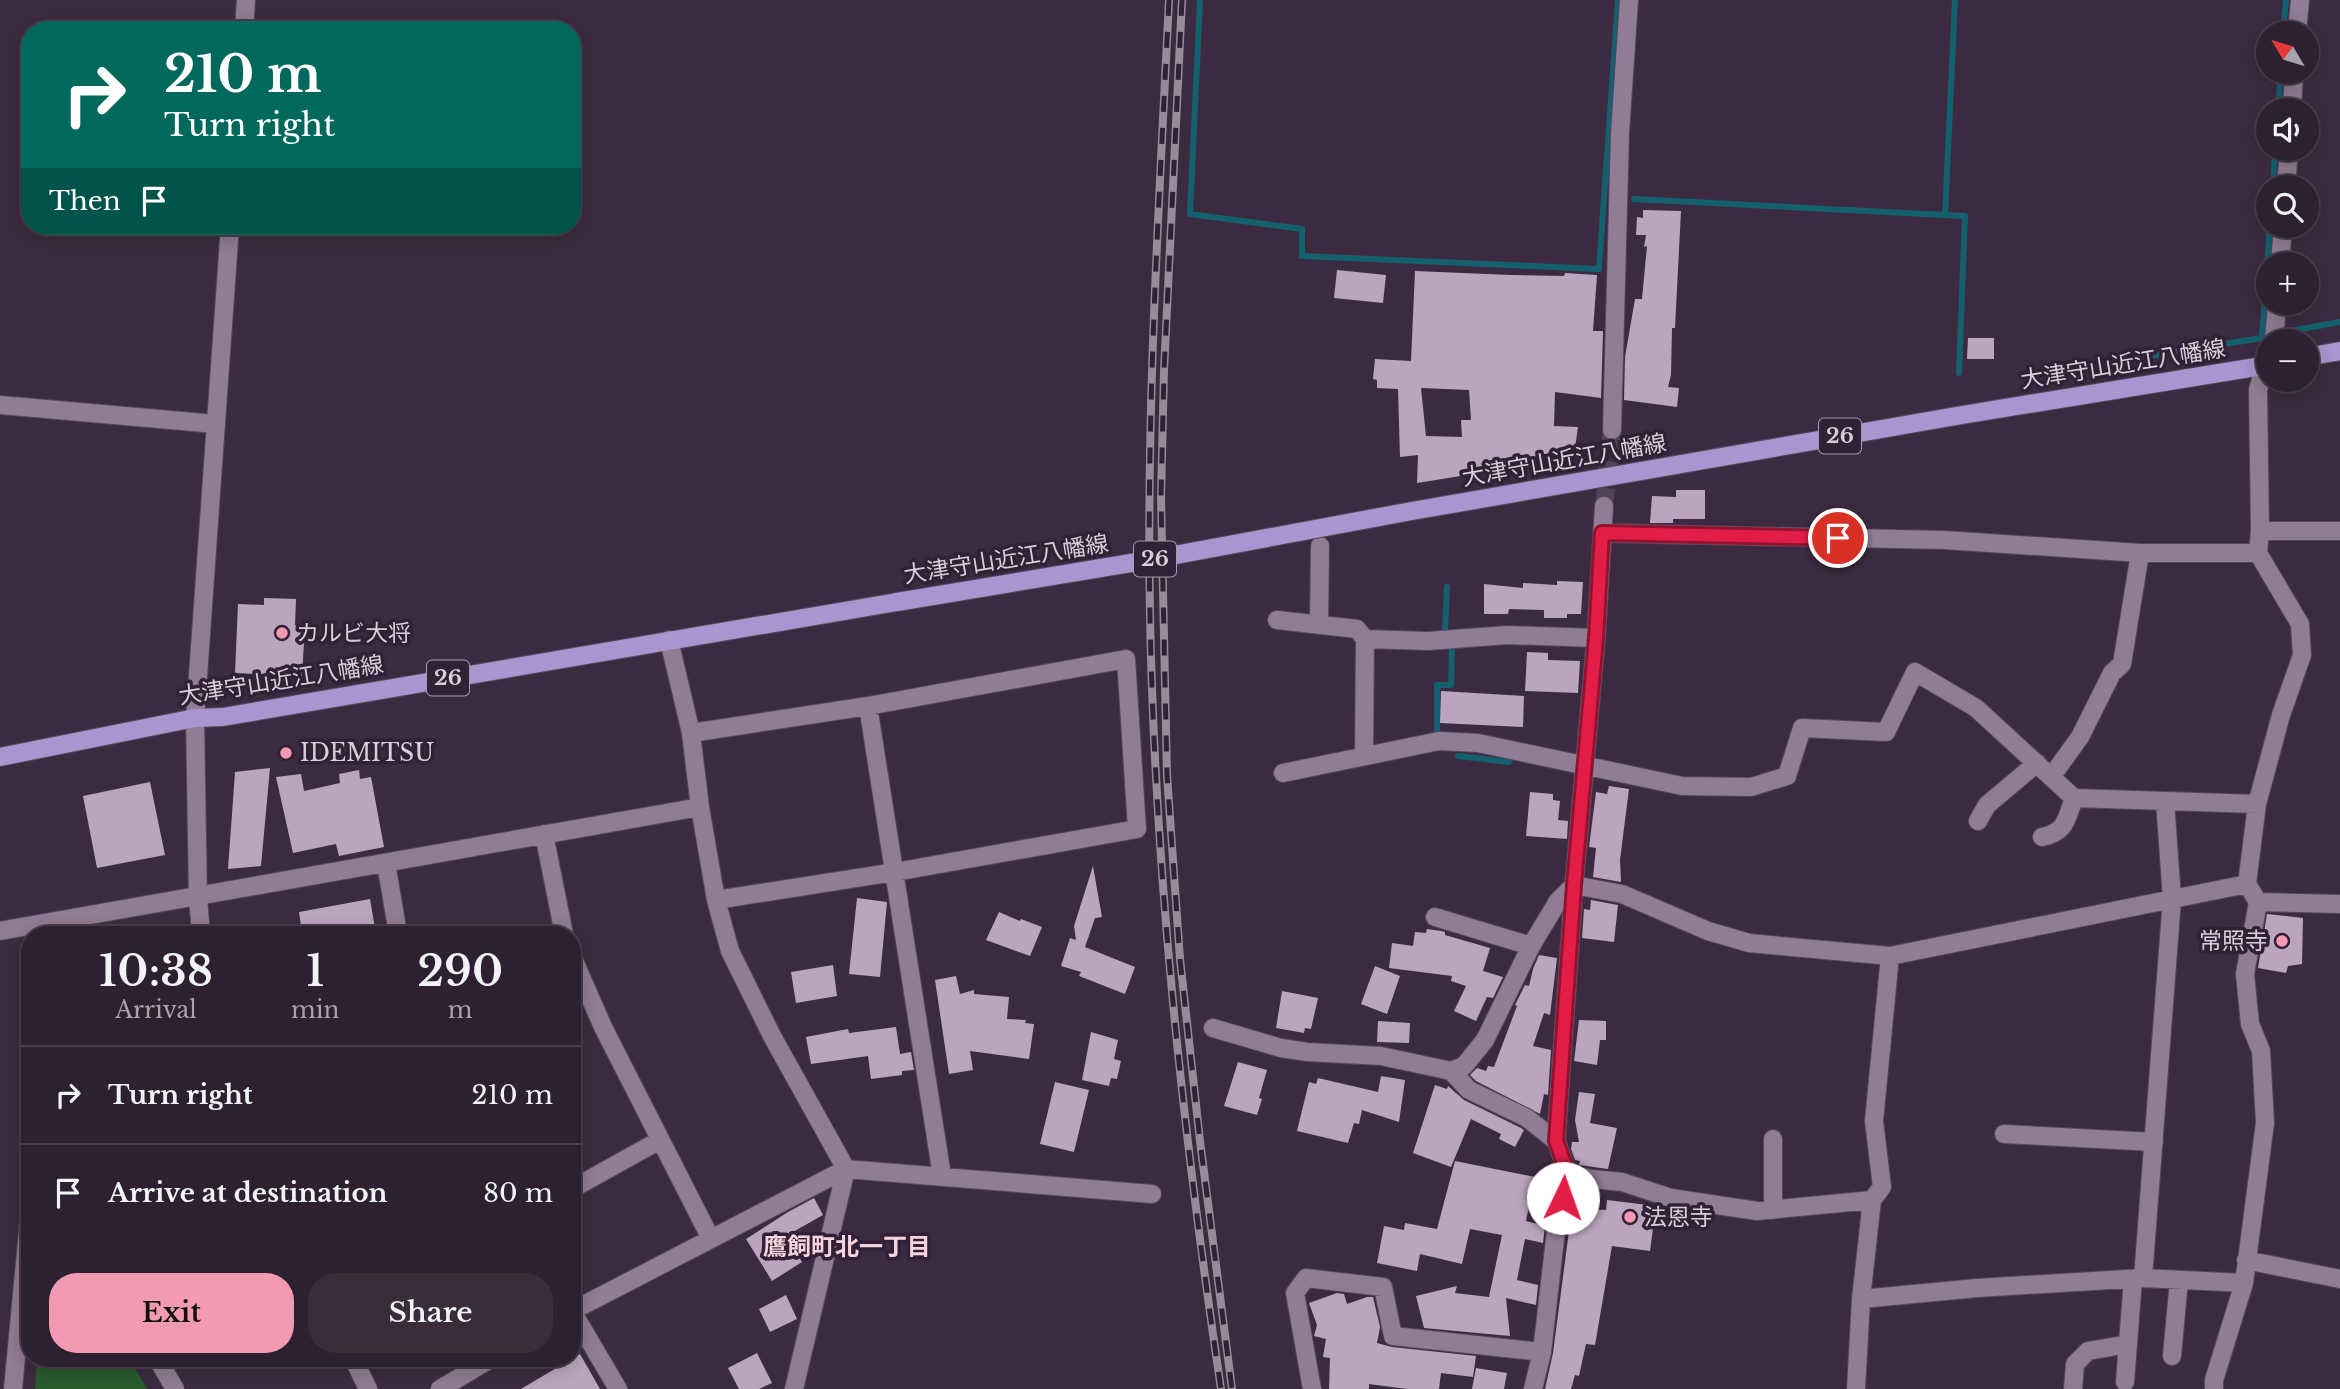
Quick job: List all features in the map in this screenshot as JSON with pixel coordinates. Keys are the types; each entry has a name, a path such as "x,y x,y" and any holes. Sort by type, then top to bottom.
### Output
{"main road":[{"path":"2319,355 2340,351"},
{"name":"大津守山近江八幡線","path":"0,757 195,718 223,716 1143,561 1412,511 2256,364"}],"street":[{"path":"245,21 246,0"},
{"path":"1612,430 1620,133 1629,0"},
{"path":"2298,21 2300,0"},
{"path":"200,926 195,718 229,235"},
{"path":"2214,1389 2244,1283 2265,1123 2261,1051 2250,1024 2245,974 2258,902 2247,884 2257,804 2281,715 2302,655 2300,624 2258,553 2258,392"},
{"path":"0,405 216,424"},
{"path":"1533,1389 1542,1352 1557,1222 1568,1174 1556,1141 1604,506"},
{"path":"2260,531 2340,531"},
{"path":"1602,533 1944,540 2140,553 2258,553"},
{"path":"1319,625 1320,546"},
{"path":"2051,777 2080,737 2112,673 2122,664 2140,553"},
{"path":"1277,620 1357,629 1365,639 1364,755"},
{"path":"1365,639 1428,641 1507,635 1596,638"},
{"path":"669,640 691,733 716,900 730,951 772,1036 846,1169 794,1389"},
{"path":"691,733 868,706 1126,659 1137,829 895,872 716,900"},
{"path":"1283,773 1439,741 1478,743 1682,786 1751,788 1787,775 1802,729 1886,732 1916,672 1976,708 2074,798 2257,804"},
{"path":"868,706 942,1176"},
{"path":"1978,821 1987,805 2037,764"},
{"path":"2042,837 2063,828 2074,798"},
{"path":"2125,1382 2154,1142 2172,899 2165,801"},
{"path":"63,926 198,898 700,807"},
{"path":"544,834 562,926"},
{"path":"386,863 397,926"},
{"path":"1574,885 1622,894 1708,930 1749,943 1890,957 2247,884"},
{"path":"1213,1028 1281,1048 1307,1052 1381,1056 1451,1071 1464,1066 1485,1040 1531,946 1559,901 1574,885"},
{"path":"2258,902 2340,904"},
{"path":"1436,917 1531,946"},
{"path":"0,931 21,930"},
{"path":"1856,1389 1861,1298 1871,1200 1882,1187 1874,1121 1890,957"},
{"path":"581,977 603,1027 711,1239"},
{"path":"1451,1071 1469,1090 1527,1118 1556,1141"},
{"path":"2004,1134 2154,1142"},
{"path":"1773,1139 1773,1210"},
{"path":"581,1184 660,1140"},
{"path":"581,1306 846,1169 1152,1194"},
{"path":"1568,1174 1591,1180 1622,1182 1671,1198 1757,1212 1871,1200"},
{"path":"2246,1260 2340,1279"},
{"path":"1312,1389 1295,1293 1306,1278 1383,1287 1393,1336 1542,1352"},
{"path":"1861,1298 2138,1278 2244,1283"},
{"path":"2172,1356 2179,1280"},
{"path":"13,1389 21,1305"},
{"path":"581,1326 618,1389"},
{"path":"2073,1389 2075,1364 2088,1351 2128,1344"},
{"path":"162,1367 175,1389"},
{"path":"357,1367 368,1389"},
{"path":"440,1389 477,1367"}],"green space":[{"path":"36,1367 134,1367 147,1389 35,1389"}],"building":[{"path":"1643,210 1681,211 1675,328 1672,328 1671,375 1668,387 1679,388 1677,407 1624,400 1625,357 1635,299 1642,299 1646,235 1636,235 1637,217 1643,218"},
{"path":"1337,270 1386,275 1383,303 1334,298"},
{"path":"1415,271 1597,275 1593,331 1603,331 1601,398 1555,392 1554,426 1578,427 1574,455 1558,452 1540,454 1540,461 1504,462 1504,466 1498,466 1498,470 1417,483 1418,455 1400,457 1398,389 1377,388 1377,380 1373,379 1375,359 1411,361","holes":["1421,388 1469,390 1471,420 1461,420 1462,437 1426,436"]},
{"path":"1968,338 1994,338 1994,359 1967,359"},
{"path":"1676,490 1705,490 1705,519 1673,519 1673,523 1650,523 1652,496 1676,497"},
{"path":"1557,581 1583,582 1581,614 1567,614 1567,618 1544,618 1544,610 1509,609 1508,614 1484,614 1484,584 1523,588 1523,583 1557,585"},
{"path":"264,598 296,599 295,625 305,625 302,676 235,673 238,604 264,605"},
{"path":"1527,652 1548,653 1548,660 1580,661 1578,693 1525,691"},
{"path":"1441,691 1524,696 1523,727 1440,723"},
{"path":"270,768 261,866 228,869 235,772"},
{"path":"359,770 360,779 371,777 384,847 339,856 336,844 293,853 276,777 301,774 304,791 340,783 339,774"},
{"path":"150,782 165,855 97,868 83,796"},
{"path":"1609,786 1629,789 1620,860 1621,882 1593,877 1596,848 1589,847 1596,792 1607,794"},
{"path":"1530,792 1553,794 1553,800 1560,801 1558,820 1568,821 1567,839 1526,836"},
{"path":"1093,866 1102,917 1095,918 1085,947 1135,967 1125,994 1079,976 1081,972 1061,966 1070,938 1076,940 1074,926"},
{"path":"857,898 887,902 880,977 849,974"},
{"path":"370,899 375,926 301,926 299,912"},
{"path":"1591,900 1618,905 1614,942 1582,938 1584,909 1590,910"},
{"path":"999,912 1042,927 1030,956 986,940"},
{"name":"常照寺","path":"2267,914 2303,918 2302,964 2288,966 2286,973 2258,968"},
{"path":"1427,929 1445,932 1445,935 1490,948 1483,971 1503,977 1493,998 1487,997 1476,1021 1454,1011 1466,986 1451,981 1452,976 1389,968 1392,943 1413,946 1415,932 1426,933"},
{"path":"1539,955 1557,958 1550,1015 1544,1013 1533,1046 1551,1050 1548,1095 1544,1094 1540,1114 1476,1081 1470,1075 1477,1068 1486,1071 1488,1066 1494,1067 1517,1006 1515,1005 1525,985 1529,986"},
{"path":"833,965 837,996 796,1003 791,972"},
{"path":"1375,966 1400,976 1387,1014 1361,1004"},
{"path":"956,976 960,994 974,990 974,994 1009,997 1007,1019 1026,1020 1025,1023 1034,1024 1029,1059 970,1051 973,1070 949,1074 935,980"},
{"path":"1282,991 1318,998 1311,1029 1305,1028 1304,1033 1276,1028"},
{"path":"1579,1020 1606,1021 1606,1040 1600,1040 1597,1065 1574,1061"},
{"path":"1378,1021 1410,1023 1409,1043 1377,1042"},
{"path":"896,1027 900,1054 911,1052 914,1070 902,1071 902,1075 871,1079 868,1056 811,1064 806,1037 848,1029 849,1033"},
{"path":"1091,1032 1118,1040 1114,1059 1121,1061 1117,1079 1111,1078 1109,1086 1082,1080"},
{"path":"1238,1062 1267,1070 1257,1115 1224,1106"},
{"path":"1381,1076 1405,1080 1399,1122 1362,1110 1359,1124 1354,1123 1348,1143 1297,1131 1309,1082 1316,1084 1318,1078 1378,1092"},
{"path":"1055,1082 1089,1090 1074,1152 1040,1144"},
{"path":"1435,1085 1447,1089 1448,1086 1464,1100 1524,1130 1515,1147 1499,1139 1501,1134 1471,1119 1451,1167 1413,1153"},
{"path":"1579,1092 1595,1094 1590,1123 1617,1128 1608,1169 1579,1165 1580,1161 1575,1160 1571,1149 1572,1142 1579,1142 1575,1120"},
{"path":"1455,1161 1535,1177 1526,1221 1545,1226 1543,1243 1525,1239 1517,1280 1538,1285 1536,1305 1506,1298 1510,1336 1424,1328 1416,1296 1457,1286 1455,1293 1489,1297 1502,1235 1470,1229 1462,1264 1420,1254 1417,1271 1377,1263 1384,1226 1404,1230 1405,1223 1437,1229"},
{"path":"814,1198 823,1215 793,1232 804,1249 797,1254 802,1262 772,1281 746,1239"},
{"path":"1607,1200 1656,1206 1650,1251 1612,1246 1595,1345 1586,1344 1579,1376 1575,1375 1571,1389 1545,1389 1553,1353 1572,1208 1606,1210"},
{"path":"1337,1293 1344,1294 1347,1304 1373,1297 1380,1327 1377,1343 1476,1356 1473,1377 1441,1373 1439,1389 1407,1389 1369,1384 1369,1389 1329,1389 1330,1358 1323,1357 1326,1339 1314,1336 1317,1325 1309,1303"},
{"path":"786,1295 797,1319 770,1332 759,1309"},
{"path":"757,1353 772,1383 759,1389 739,1389 728,1368"},
{"path":"581,1356 600,1389 521,1389 558,1367 581,1367"},
{"path":"1476,1368 1507,1373 1504,1389 1472,1389"}],"waterway":[{"path":"1200,0 1190,214 1302,229 1302,256 1599,269 1618,0"},
{"path":"1945,215 1955,0"},
{"path":"2284,21 2286,0"},
{"path":"2279,98 2280,84"},
{"path":"2274,161 2274,175"},
{"path":"1634,199 1965,216 1959,373"},
{"path":"2038,374 2262,338 2269,238"},
{"path":"2301,329 2340,322"},
{"path":"1445,630 1447,587"},
{"path":"1437,733 1437,685 1451,685 1452,649"},
{"path":"1458,756 1509,762"}],"tunnel":[{"path":"1604,506 1612,430"}],"railway":[{"path":"1169,0 1154,308 1150,462 1153,713 1173,1004 1221,1389"},
{"path":"1182,0 1164,371 1161,497 1167,775 1180,959 1232,1389"}],"place":[{"name":"カルビ大将","path":"282,633"},
{"name":"IDEMITSU","path":"286,753"},
{"name":"常照寺","path":"2282,941"},
{"name":"法恩寺","path":"1630,1217"}],"district":[{"name":"鷹飼町北一丁目","path":"847,1247"}],"route":[{"path":"1563,1198 1568,1174 1556,1141 1602,533 1838,538"}]}
